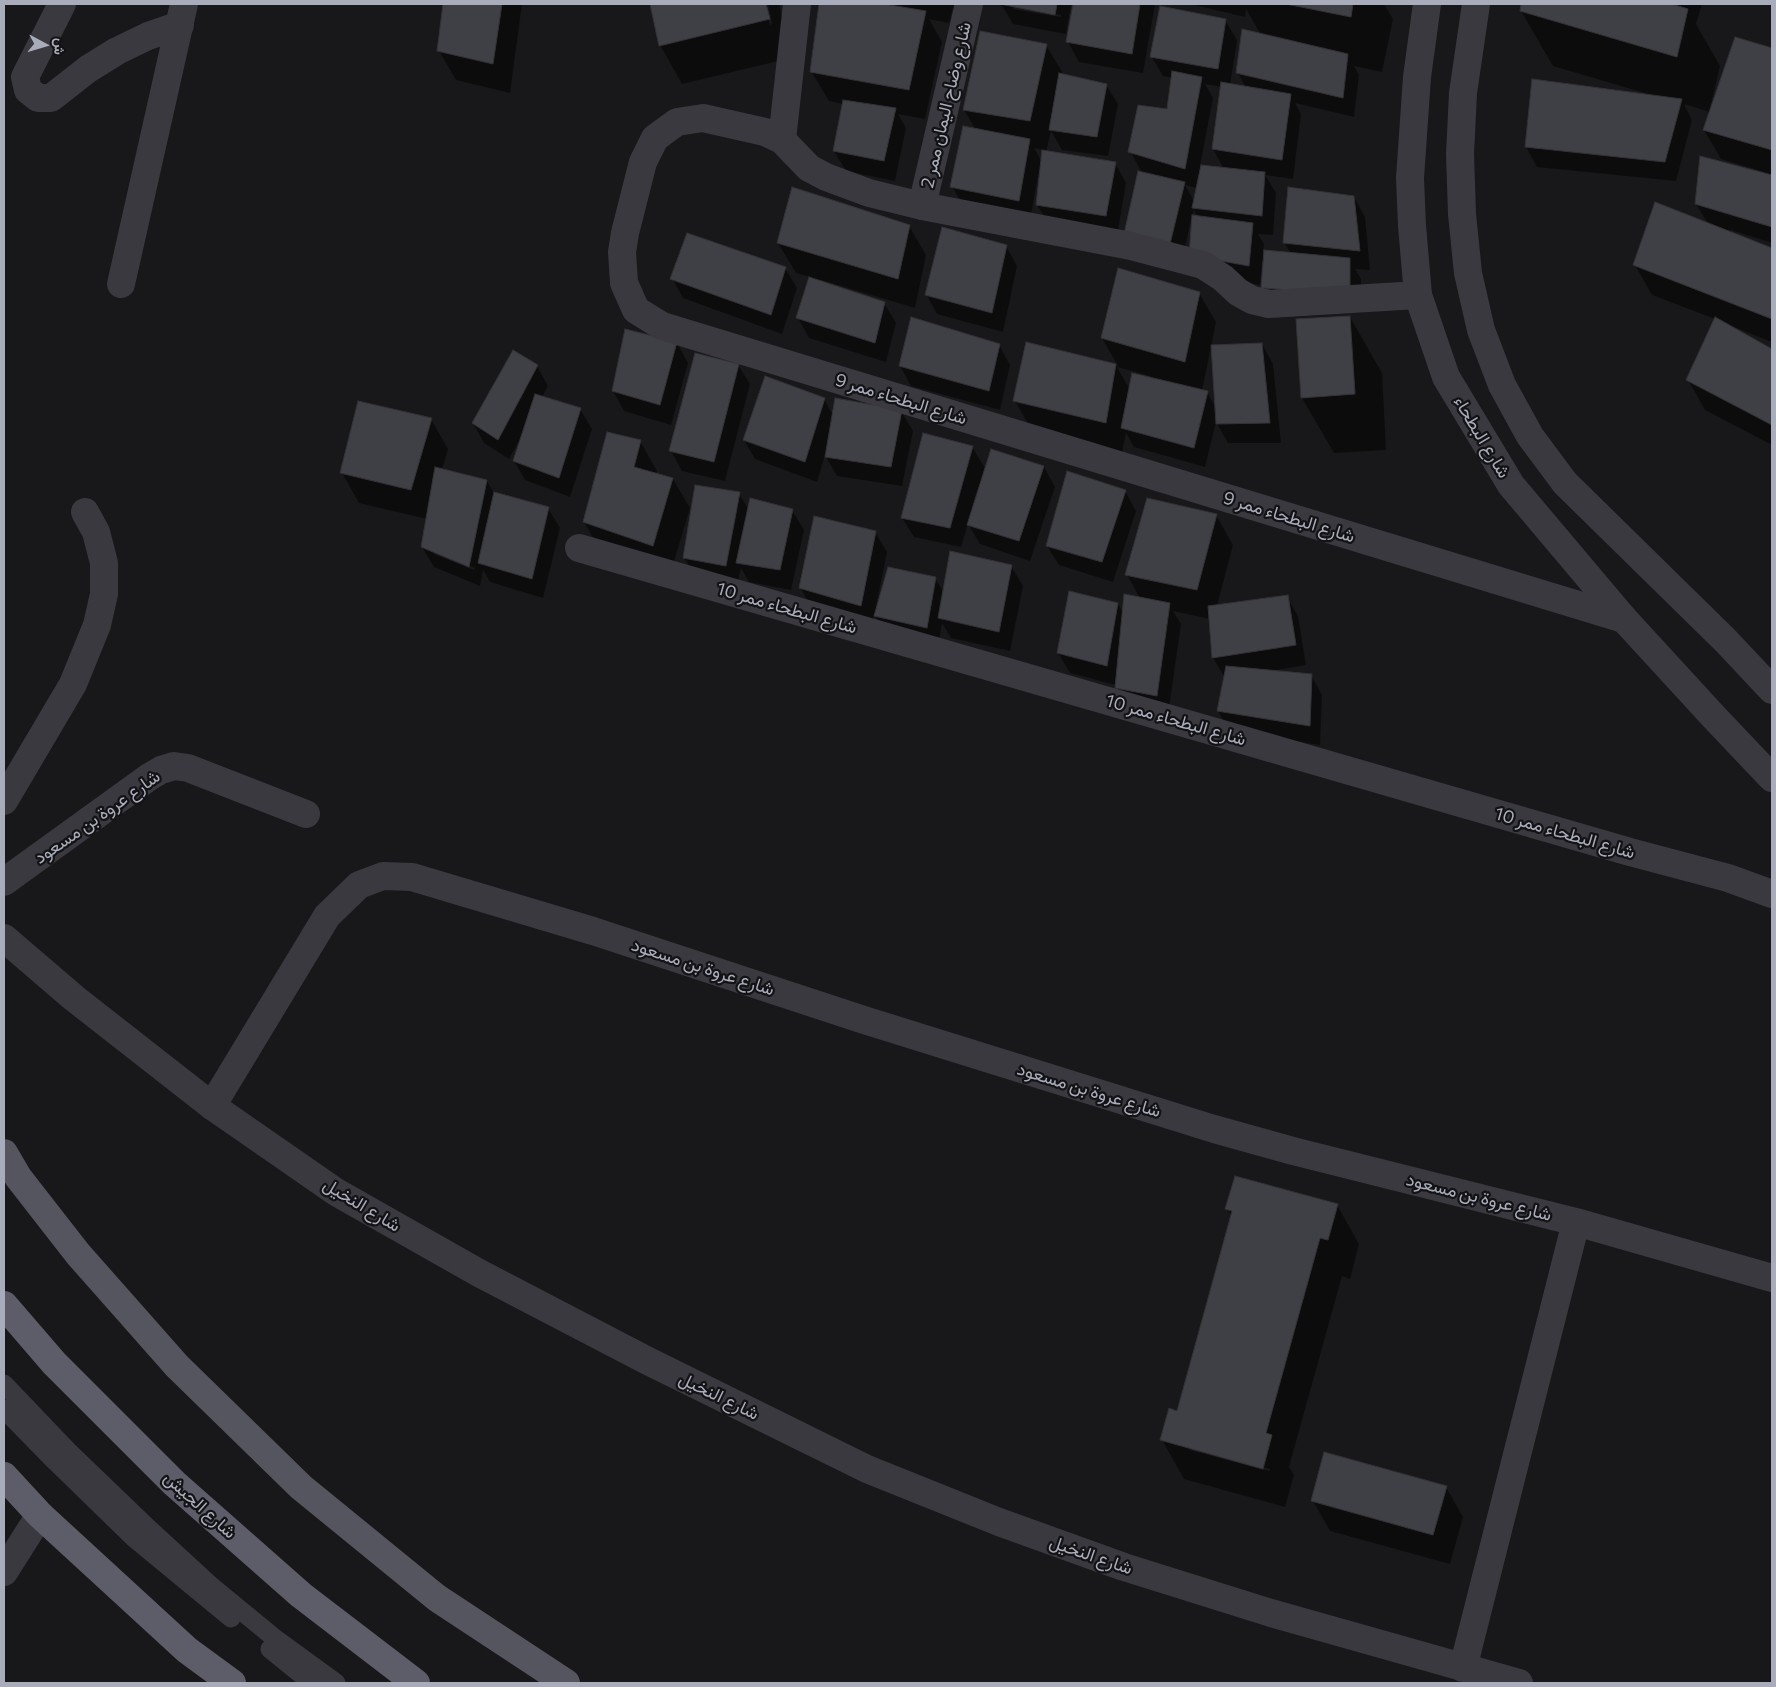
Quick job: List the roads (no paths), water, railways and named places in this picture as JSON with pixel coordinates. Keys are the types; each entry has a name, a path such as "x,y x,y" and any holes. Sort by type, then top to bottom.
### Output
{"highway":[{"name":"شارع الجيش","path":"4,1305 54,1362 174,1483 301,1595 416,1683"},
{"path":"4,1476 40,1514 187,1650 232,1683"}],"main road":[{"path":"4,1153 18,1177 78,1254 170,1358 301,1487 438,1598 566,1683"}],"street":[{"path":"62,4 25,77 28,90 38,98 51,98 88,69 117,51 148,36 182,14"},
{"path":"782,140 797,4"},
{"name":"شارع وضاح اليمان ممر 2","path":"922,206 969,4"},
{"name":"شارع البطحاء","path":"1427,4 1417,77 1410,178 1412,226 1418,295 1446,377 1511,484 1624,619 1772,778"},
{"path":"1476,4 1463,94 1460,154 1462,214 1468,274 1481,330 1502,385 1530,436 1565,483 1726,641 1772,690"},
{"path":"122,284 182,14"},
{"name":"شارع البطحاء ممر 9","path":"1418,295 1269,304 1252,300 1204,265 1131,246 922,206 869,193 826,178 809,168 782,140 765,132 703,118 677,122 656,138 643,162 625,232 622,252 624,283 636,310 662,326 1624,619"},
{"path":"4,801 73,684 97,626 104,594 104,563 96,532 86,512"},
{"name":"شارع البطحاء ممر 10","path":"579,548 1621,849 1728,878 1772,894"},
{"name":"شارع عروة بن مسعود","path":"4,882 149,777 161,770 174,766 188,768 306,814"},
{"name":"شارع عروة بن مسعود","path":"212,1106 327,916 359,885 383,876 412,878 593,931 864,1020 1214,1130 1576,1222 1772,1278"},
{"name":"شارع النخيل","path":"4,938 74,998 212,1106 336,1192 479,1273 646,1360 867,1469 999,1522 1124,1568 1271,1613 1519,1683"},
{"path":"1463,1668 1576,1222"},
{"path":"4,1572 40,1514"}],"lane":[{"path":"4,1384 68,1451 210,1585 277,1640 336,1683"},
{"path":"4,1409 134,1538 312,1683"}]}
